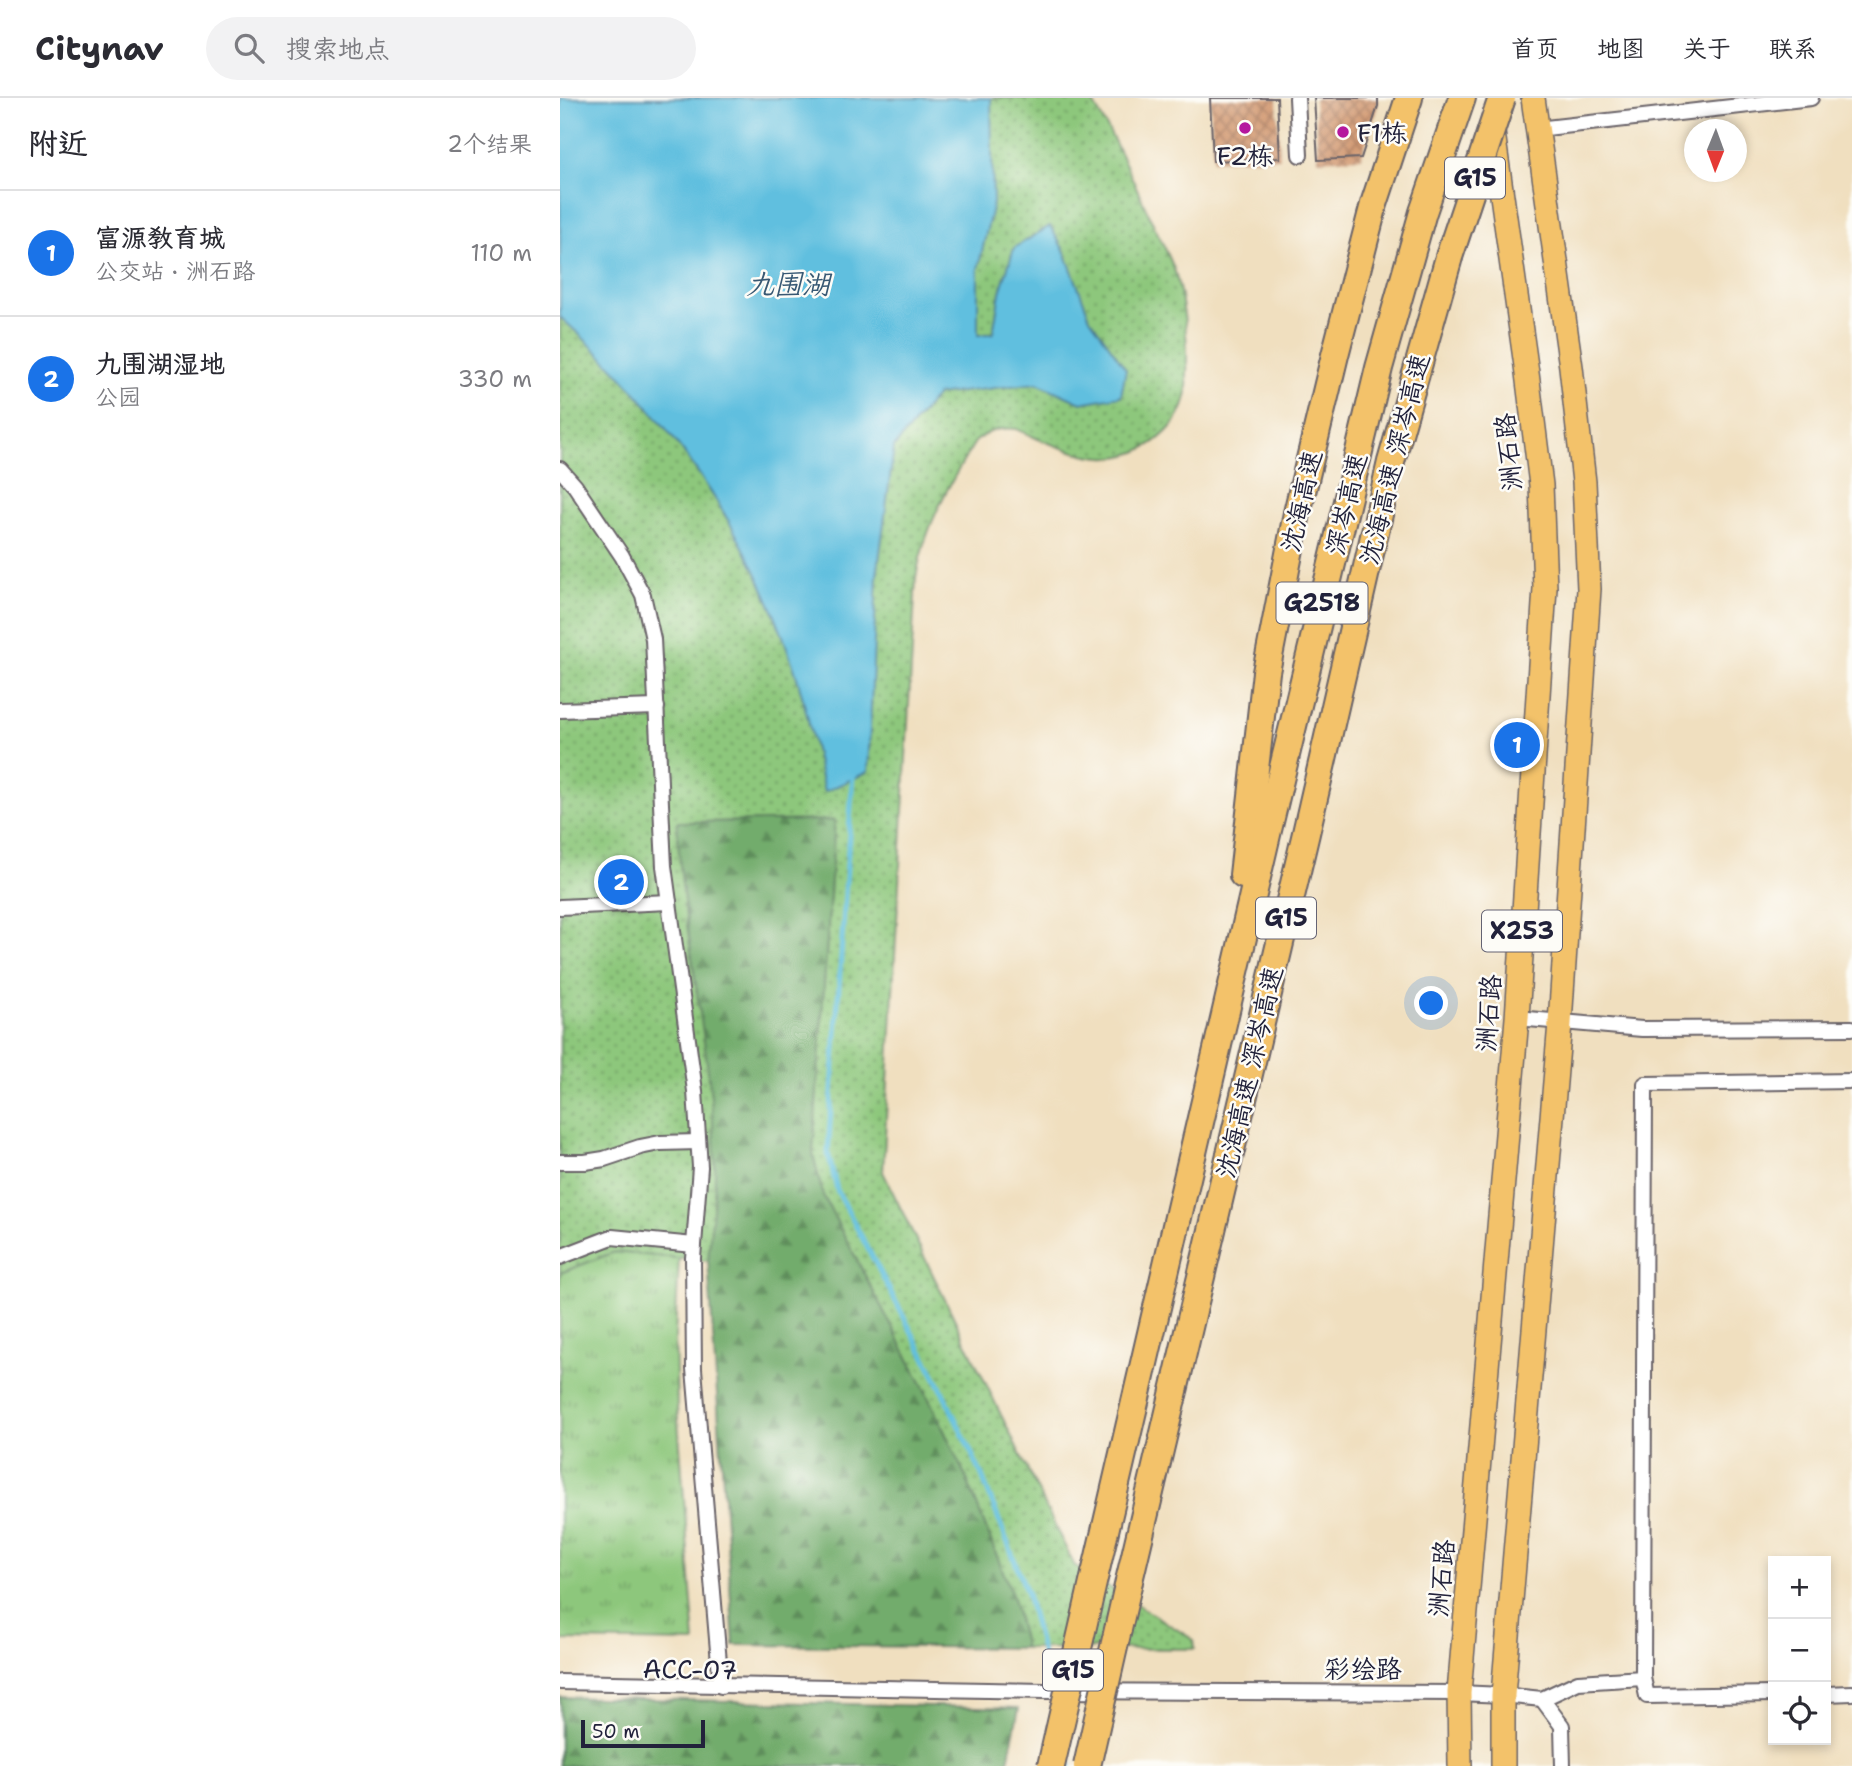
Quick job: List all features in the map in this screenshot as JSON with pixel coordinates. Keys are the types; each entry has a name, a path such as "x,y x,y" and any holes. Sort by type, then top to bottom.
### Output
{"highway":[{"name":"沈海高速","path":"1230,996 1266,672 1297,513 1374,204 1409,98"},
{"name":"深岑高速","path":"1230,996 1378,368 1423,212 1462,98"},
{"name":"沈海高速 深岑高速","path":"1087,1766 1391,462 1449,257 1502,98"},
{"name":"沈海高速 深岑高速","path":"1051,1766 1230,996"}],"main road":[{"name":"洲石路","path":"1460,1766 1459,1693 1517,1018 1545,588 1539,473 1489,98"},
{"name":"X253","path":"1503,1766 1503,1695 1560,1023 1589,589 1584,482 1571,367 1533,98"}],"street":[{"path":"1297,98 1300,155"},
{"path":"1537,129 1811,98"},
{"path":"560,469 575,486 622,556 643,595 653,639 664,866 695,1091 700,1167 694,1245 694,1370 721,1686"},
{"path":"560,710 657,707"},
{"path":"560,908 669,902"},
{"path":"1517,1018 1642,1029 1852,1028"},
{"path":"1768,1694 1647,1696 1643,1678 1645,1084 1852,1081"},
{"path":"560,1162 604,1159 660,1143 698,1142"},
{"path":"560,1257 612,1237 694,1245"},
{"path":"1563,1766 1562,1726 1542,1699 1578,1682 1643,1678"},
{"name":"彩绘路","path":"560,1682 1052,1691 1459,1693 1542,1699"},
{"name":"ACC-07","path":"560,1691 819,1696"},
{"path":"1831,1694 1852,1693"}],"green space":[{"path":"560,98 1090,98 1115,142 1171,260 1184,312 1187,389 1182,410 1166,433 1143,449 1130,454 1102,457 1070,451 1016,429 999,429 989,433 975,442 965,458 947,490 925,541 916,577 883,1172 1074,1565 1194,1640 1195,1649 1025,1648 1012,1594 966,1477 924,1388 823,1195 813,1154 835,820 677,822 685,908 713,1122 715,1177 708,1261 614,1252 560,1273"},
{"path":"835,820 813,1154 823,1195 924,1388 966,1477 1012,1594 1025,1648 734,1645 708,1261 715,1167 710,1089 679,864 677,822"},
{"path":"614,1252 679,1258 675,1337 677,1407 695,1642 560,1640 560,1273"},
{"path":"560,1697 1019,1708 1007,1766 560,1766"}],"water":[{"name":"九围湖","path":"560,98 991,98 993,203 978,269 978,335 993,333 1000,292 1014,248 1050,226 1065,252 1090,318 1126,369 1121,396 1081,403 1037,383 937,395 894,447 877,576 868,772 824,792 794,668 776,617 729,522 701,476 636,392 560,317"}],"building":[{"name":"F2栋","path":"1210,98 1277,98 1280,158 1213,161"},
{"name":"F1栋","path":"1314,98 1378,98 1378,106 1361,158 1318,160"}],"waterway":[{"path":"853,773 828,1153 837,1190 938,1382 980,1471 1026,1590 1055,1705"},
{"path":"1065,1749 1070,1766"}],"place":[{"name":"F2栋","path":"1245,128"},
{"name":"F1栋","path":"1343,132"},
{"name":"富源教育城","path":"1517,745"},
{"name":"九围湖湿地","path":"621,882"}]}
